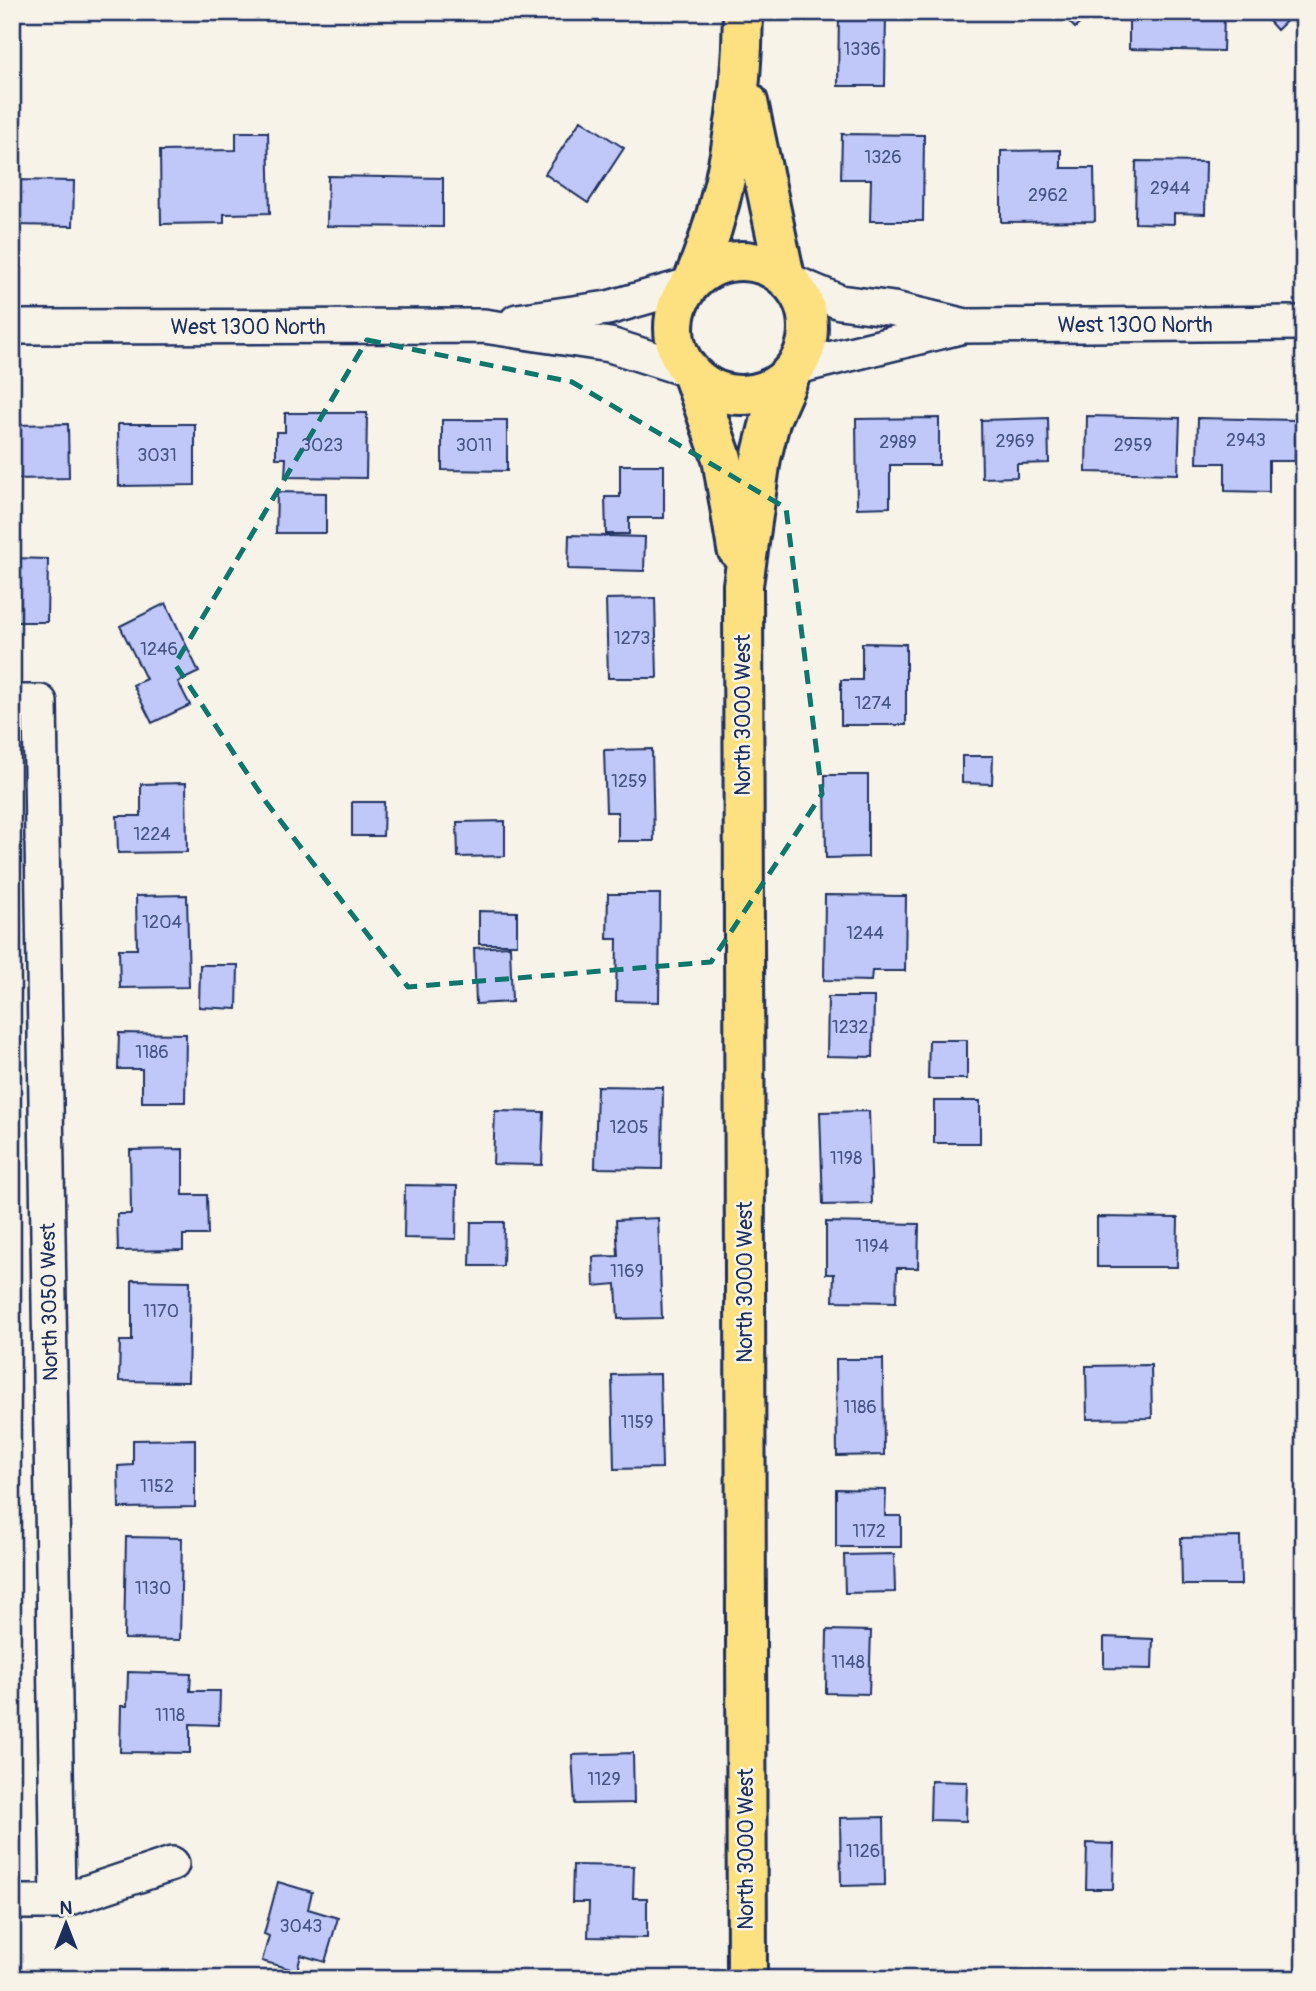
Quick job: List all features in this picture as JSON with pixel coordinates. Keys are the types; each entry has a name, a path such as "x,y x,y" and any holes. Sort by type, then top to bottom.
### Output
{"main road":[{"path":"692,282 711,268 739,261 768,266 787,279 803,300 809,323 807,346 793,371 773,388 752,395 731,395 710,388 691,373 677,350 673,328 678,305 709,244 727,175 742,69 743,12"},
{"path":"742,69 787,279"},
{"name":"North 3000 West","path":"747,1979 743,585 761,458 771,418 793,371"},
{"name":"North 3000 West","path":"691,373 722,458 743,585"}],"street":[{"name":"West 1300 North","path":"787,279 840,302 894,309 966,326 1304,323"},
{"name":"West 1300 North","path":"12,327 484,326 608,308 692,282"},
{"name":"West 1300 North","path":"484,326 610,345 691,373"},
{"name":"West 1300 North","path":"793,371 966,326"},
{"name":"North 3050 West","path":"26,702 58,1902"},
{"path":"12,1902 58,1902 172,1864"}],"highlighted area":[{"path":"367,340 572,382 786,508 822,794 711,962 408,987 266,802 175,664"}],"building":[{"path":"839,12 886,12 885,86 838,86"},
{"path":"1060,12 1092,12 1075,28"},
{"path":"1129,12 1224,12 1223,51 1129,49"},
{"path":"1261,12 1296,12 1277,30"},
{"path":"581,120 624,148 588,203 545,174"},
{"path":"236,132 268,132 270,213 224,214 224,223 161,224 160,151 236,150"},
{"path":"842,134 924,135 923,221 870,221 871,179 841,179"},
{"path":"1061,150 1061,168 1094,168 1095,221 1001,222 1001,151"},
{"path":"1136,161 1206,162 1205,214 1174,213 1174,224 1135,223"},
{"path":"1301,161 1304,161 1304,208 1301,208"},
{"path":"328,176 443,178 443,227 327,226"},
{"path":"12,180 74,181 73,226 12,225"},
{"path":"285,413 367,413 366,478 285,477 286,458 276,458 276,432 285,432"},
{"path":"1087,416 1180,418 1178,474 1086,472"},
{"path":"939,418 939,465 890,465 890,507 857,508 856,419"},
{"path":"1048,418 1049,463 1017,464 1017,477 982,478 981,420"},
{"path":"1198,418 1296,420 1295,461 1269,461 1269,492 1225,491 1225,463 1197,463"},
{"path":"442,420 507,420 507,471 442,470"},
{"path":"68,424 69,478 12,479 12,425"},
{"path":"118,424 195,424 195,485 119,486"},
{"path":"620,465 664,465 664,518 629,518 629,534 606,534 605,497 620,497"},
{"path":"277,492 326,493 326,533 276,533"},
{"path":"569,535 645,537 644,571 568,569"},
{"path":"12,558 48,559 47,622 12,622"},
{"path":"655,598 657,678 608,678 606,599"},
{"path":"166,603 199,672 178,682 190,705 152,723 133,685 146,679 120,626"},
{"path":"862,643 906,644 906,725 841,725 841,680 862,680"},
{"path":"652,749 654,841 618,841 618,812 606,812 604,750"},
{"path":"962,756 993,756 992,784 962,783"},
{"path":"825,775 868,775 868,857 826,858"},
{"path":"186,783 187,852 118,853 117,816 141,816 141,784"},
{"path":"352,802 384,802 383,836 352,836"},
{"path":"505,821 505,856 458,857 457,822"},
{"path":"608,894 660,894 659,1002 616,1001 617,939 607,939"},
{"path":"187,895 189,987 120,988 119,949 137,949 136,896"},
{"path":"825,895 906,896 905,971 872,971 871,981 824,980"},
{"path":"479,911 517,912 517,944 479,944"},
{"path":"510,946 512,1002 476,1004 474,948"},
{"path":"200,965 238,965 237,1009 199,1007"},
{"path":"828,997 874,997 873,1057 827,1056"},
{"path":"119,1033 186,1034 185,1102 142,1102 142,1069 118,1069"},
{"path":"929,1040 967,1040 967,1079 928,1079"},
{"path":"597,1086 663,1087 662,1169 595,1168"},
{"path":"934,1101 980,1101 980,1143 934,1143"},
{"path":"495,1111 544,1112 542,1165 493,1164"},
{"path":"869,1111 872,1204 823,1205 820,1112"},
{"path":"183,1149 183,1195 207,1195 208,1235 183,1235 183,1250 118,1251 117,1214 131,1214 130,1150"},
{"path":"405,1185 457,1186 456,1239 404,1238"},
{"path":"1097,1217 1178,1218 1177,1267 1097,1267"},
{"path":"658,1218 662,1318 618,1319 616,1284 594,1286 593,1257 618,1256 616,1220"},
{"path":"471,1222 504,1222 503,1266 470,1266"},
{"path":"826,1222 919,1224 918,1268 897,1268 896,1302 833,1301 834,1274 826,1274"},
{"path":"132,1280 190,1281 188,1382 119,1381 120,1341 132,1341"},
{"path":"836,1359 883,1359 884,1455 837,1456"},
{"path":"1151,1365 1152,1418 1087,1419 1086,1366"},
{"path":"660,1374 662,1468 614,1469 612,1375"},
{"path":"195,1439 195,1507 119,1508 118,1466 133,1465 133,1440"},
{"path":"836,1489 886,1490 885,1516 901,1516 901,1547 836,1547"},
{"path":"126,1537 182,1538 180,1640 124,1639"},
{"path":"1240,1537 1241,1585 1182,1585 1181,1538"},
{"path":"894,1554 895,1592 845,1593 844,1555"},
{"path":"827,1630 871,1631 869,1694 826,1693"},
{"path":"1104,1637 1153,1639 1152,1669 1104,1668"},
{"path":"128,1672 191,1674 190,1691 220,1691 219,1725 190,1724 190,1753 120,1752 121,1706 127,1706"},
{"path":"633,1753 634,1803 575,1804 572,1755"},
{"path":"931,1781 967,1782 966,1821 930,1820"},
{"path":"884,1817 885,1885 841,1886 840,1818"},
{"path":"1087,1843 1114,1844 1113,1889 1086,1889"},
{"path":"573,1865 634,1866 633,1898 647,1898 647,1938 588,1937 589,1902 572,1902"},
{"path":"278,1882 312,1892 308,1909 338,1918 325,1962 301,1955 297,1971 262,1961 269,1936 264,1934"},
{"path":"399,1973 458,1974 458,1979 399,1979"},
{"path":"1079,1973 1148,1975 1148,1979 1078,1979"}]}
